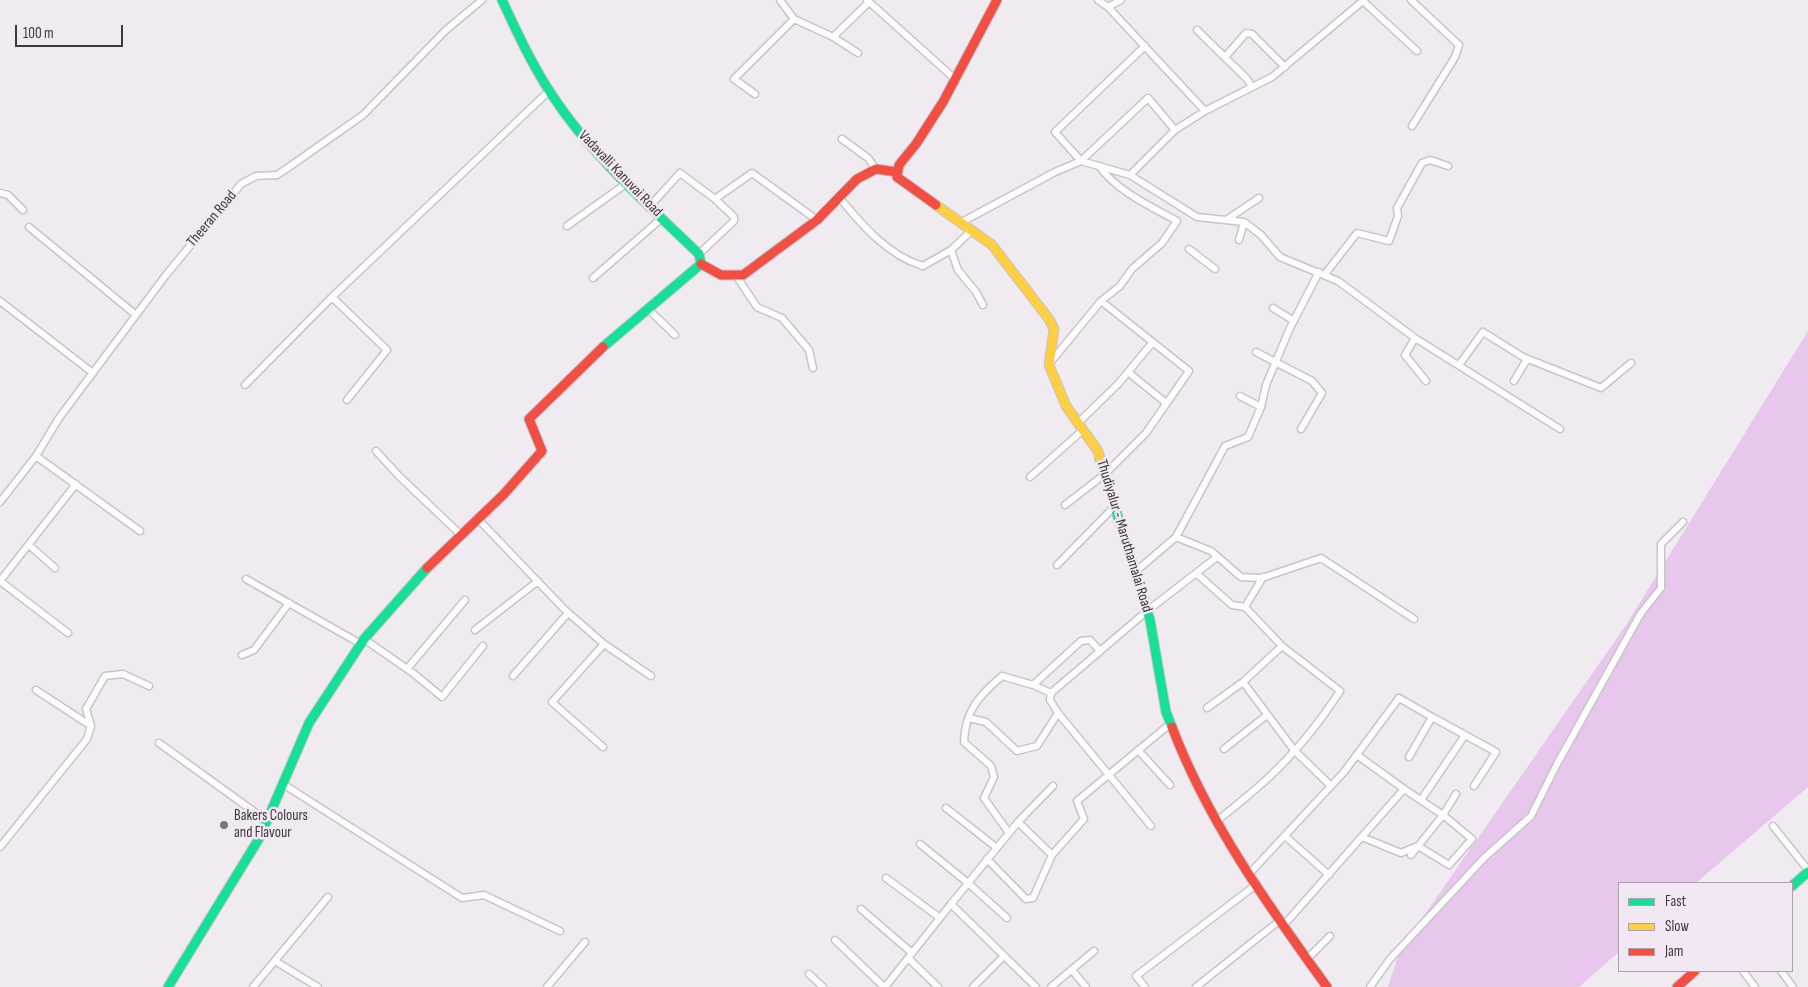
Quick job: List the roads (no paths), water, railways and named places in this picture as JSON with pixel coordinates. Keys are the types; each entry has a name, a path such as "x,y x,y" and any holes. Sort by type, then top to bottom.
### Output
{"street":[{"name":"Theeran Road","path":"0,502 36,456 59,418 166,274 241,184 256,176 277,174 289,168 362,115 446,30 482,0"},
{"name":"Vadavalli Kanuvai Road","path":"502,0 549,91 592,149 699,254"},
{"path":"780,0 794,19 833,37 858,53"},
{"path":"897,172 943,102 997,0"},
{"path":"1098,0 1108,7 1205,111"},
{"path":"1108,7 1121,0"},
{"path":"1130,175 1175,130 1205,111 1272,78 1363,0 1417,51"},
{"path":"1411,0 1459,45 1455,57 1412,126"},
{"path":"833,37 868,1 955,79"},
{"path":"755,94 734,79 794,19"},
{"path":"1197,30 1252,87"},
{"path":"1225,57 1246,33 1252,34 1285,67"},
{"path":"1145,46 1055,132 1081,161 1130,175 1197,217 1244,222 1261,235 1280,257 1338,281 1415,338 1560,428"},
{"path":"245,385 278,349 549,91"},
{"path":"960,223 1055,172 1081,161 1148,98 1175,130"},
{"path":"842,139 868,158 876,169"},
{"path":"1135,572 1176,538 1225,446 1248,437 1261,407 1266,385 1294,321 1322,273 1357,233 1389,241 1398,216 1397,208 1422,163 1430,160 1448,166"},
{"path":"1049,365 1100,301 1120,286 1132,269 1162,242 1177,221 1108,179 1099,166"},
{"path":"650,206 680,173 715,199 734,217 734,220 699,254 701,264 721,277 737,277 751,270 817,220 857,179 876,169 897,172"},
{"path":"897,172 900,181 992,245 1049,319 1054,330 1049,365"},
{"path":"715,199 752,173 817,220"},
{"path":"567,226 627,183"},
{"path":"0,192 8,195 23,210"},
{"path":"839,197 863,226 912,263 923,266 951,250 971,231"},
{"path":"1226,220 1259,198"},
{"path":"593,278 662,218"},
{"path":"1240,240 1244,222"},
{"path":"29,227 136,315"},
{"path":"1190,249 1215,270"},
{"path":"951,250 958,270 983,304"},
{"path":"168,987 227,894 267,821 309,723 363,641 416,579 478,519 542,451 528,419 603,347 701,264"},
{"path":"737,277 757,307 782,318 809,350 813,368"},
{"path":"332,297 387,350 347,400"},
{"path":"0,301 93,373"},
{"path":"1065,505 1105,474 1146,433 1189,371 1152,343 1132,324 1100,301"},
{"path":"1273,308 1294,321"},
{"path":"648,309 675,335"},
{"path":"1459,365 1483,332 1527,359 1601,388 1631,363"},
{"path":"1415,338 1405,355 1426,381"},
{"path":"1030,477 1081,426 1152,343"},
{"path":"1256,352 1312,381 1322,394 1301,429"},
{"path":"1514,381 1527,359"},
{"name":"Thudiyalur - Maruthamalai Road","path":"1049,365 1066,406 1098,451 1147,611 1170,724 1193,778 1217,821 1281,924 1327,987"},
{"path":"1128,372 1166,403"},
{"path":"1240,396 1261,407"},
{"path":"376,451 399,476 461,535"},
{"path":"36,456 140,531"},
{"path":"68,633 0,581 76,484"},
{"path":"1057,565 1114,507"},
{"path":"478,519 568,612 604,644 651,676"},
{"path":"1370,987 1390,958 1477,865 1531,816 1557,764 1641,613 1661,588 1661,544 1683,522"},
{"path":"1176,538 1211,551 1241,577 1263,577 1321,558 1414,619"},
{"path":"29,545 55,568"},
{"path":"1151,826 1107,776 1058,713 1050,700 1051,693 1147,611 1217,557"},
{"path":"1197,574 1232,605 1245,607 1282,646 1340,691 1325,714 1269,778 1217,821"},
{"path":"1245,607 1263,577"},
{"path":"246,579 363,641 407,669 442,698 483,646"},
{"path":"475,630 538,581"},
{"path":"407,669 465,600"},
{"path":"242,655 254,650 289,603"},
{"path":"513,676 568,612"},
{"path":"1034,684 1081,641 1090,640 1100,651"},
{"path":"603,747 552,702 604,644"},
{"path":"1207,708 1243,682 1282,646"},
{"path":"0,847 87,739 91,726 86,709 105,676 123,674 149,686"},
{"path":"1009,833 984,798 994,777 991,766 964,742 965,729 978,697 1002,676 1034,684 1051,693"},
{"path":"1243,682 1294,750 1331,786"},
{"path":"36,690 91,726"},
{"path":"1250,874 1331,786 1399,698 1496,752 1474,786"},
{"path":"969,718 986,722 1017,751 1037,746 1058,713"},
{"path":"1224,749 1267,714"},
{"path":"1409,757 1432,717"},
{"path":"987,859 1026,899 1033,898 1052,855 1084,819 1077,801 1170,724"},
{"path":"1421,800 1465,735"},
{"path":"159,743 267,821"},
{"path":"1138,750 1170,785"},
{"path":"1356,756 1443,815 1472,839 1449,865 1418,846"},
{"path":"283,784 462,898 484,895 560,932"},
{"path":"835,940 884,987 996,848 1018,822 1054,786"},
{"path":"1196,987 1281,924 1329,875 1404,789"},
{"path":"1411,855 1443,815 1456,794"},
{"path":"946,808 996,848"},
{"path":"1018,822 1052,855"},
{"path":"1773,826 1808,871 1793,885"},
{"path":"1285,836 1329,875"},
{"path":"1362,837 1401,853 1418,846"},
{"path":"920,844 1007,918"},
{"path":"886,878 940,918"},
{"path":"1145,987 1136,976 1257,884"},
{"path":"253,987 328,897"},
{"path":"950,904 1036,987"},
{"path":"861,909 910,955 938,987"},
{"path":"1307,959 1330,936"},
{"path":"547,987 585,942"},
{"path":"1051,987 1094,952"},
{"path":"973,987 1004,956"},
{"path":"275,961 318,987"},
{"path":"1072,970 1086,987"},
{"path":"1677,987 1695,972"},
{"path":"1744,972 1755,987"},
{"path":"1782,972 1794,987"},
{"path":"809,974 824,987"}],"place":[{"name":"Bakers Colours and Flavour","path":"224,825"}]}
